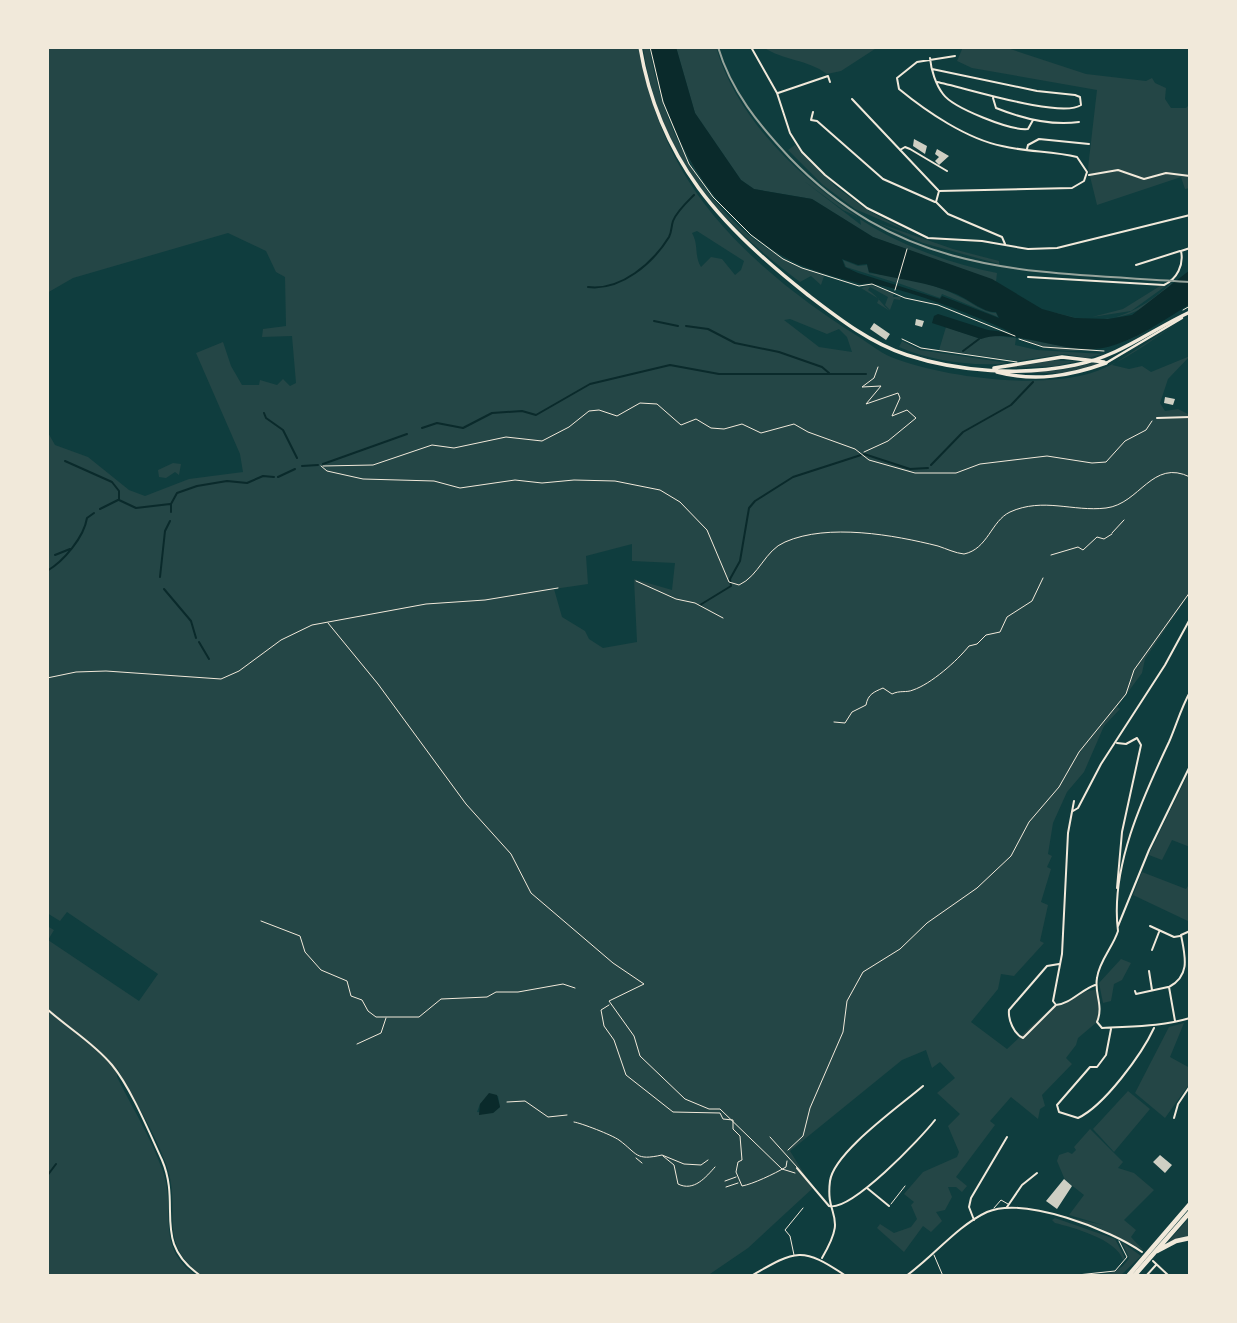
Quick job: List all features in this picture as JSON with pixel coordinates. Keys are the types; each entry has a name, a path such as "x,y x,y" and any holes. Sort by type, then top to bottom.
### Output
{"highway":[{"path":"1152,1252 1190,1204"},
{"path":"1125,1276 1133,1273 1190,1212"},
{"path":"1152,1252 1173,1242 1190,1238"}],"main road":[{"path":"640,47 653,99 681,165 704,199 744,243 840,319 885,346 928,361 988,369 1009,375 1044,377 1074,374 1106,363"},
{"path":"988,369 1059,368 1112,354 1190,312"},
{"path":"988,369 1062,357 1106,363"}],"street":[{"path":"751,47 777,93 790,134 802,152 825,175 867,208 932,239 1037,249 1076,246 1190,215"},
{"path":"955,56 930,57 901,73 897,78 899,89 959,129 1001,146 1077,157 1085,166 1087,175"},
{"path":"930,57 937,82 950,101 999,123 1026,130 1033,120"},
{"path":"932,69 1037,91 1076,95 1082,101 1081,105 1074,109 1038,106 937,82"},
{"path":"777,93 817,78 828,76 830,82"},
{"path":"993,97 996,108 1033,120 1079,122"},
{"path":"852,99 939,191 1072,188 1078,186 1087,175 1118,170 1144,179 1166,173 1190,176"},
{"path":"813,112 811,120 817,121 883,179 936,202 948,214 1002,237 1005,244"},
{"path":"1028,150 1028,145 1039,139 1089,144"},
{"path":"900,150 905,146 947,171"},
{"path":"936,202 939,191"},
{"path":"1136,265 1190,248"},
{"path":"1028,277 1164,285 1175,277 1182,265 1181,251"},
{"path":"1106,363 1190,312"},
{"path":"1157,418 1190,417"},
{"path":"1072,812 1078,808 1101,764 1166,666 1190,619"},
{"path":"1117,891 1130,837 1190,692"},
{"path":"1116,744 1126,744 1137,738 1141,746 1122,832 1117,891 1118,927"},
{"path":"1190,766 1149,850 1113,945 1097,974 1096,985 1101,1009 1097,1024 1101,1028 1154,1027 1190,1018"},
{"path":"1056,1005 1053,996 1060,964 1074,801"},
{"path":"1150,926 1174,937 1190,931"},
{"path":"1152,950 1160,930"},
{"path":"1135,991 1136,994 1169,987 1180,979 1186,958 1181,935"},
{"path":"1186,958 1190,957"},
{"path":"1060,964 1047,966 1009,1010 1009,1017 1018,1035 1023,1038 1056,1005 1096,985"},
{"path":"1149,971 1152,991"},
{"path":"1169,987 1175,1022"},
{"path":"47,1009 99,1052 116,1070 167,1173 174,1249 187,1265 201,1276"},
{"path":"1111,1027 1107,1055 1097,1067 1090,1068 1057,1105 1059,1112 1076,1118 1086,1114 1141,1052 1154,1027"},
{"path":"821,1258 836,1232 830,1184 837,1163 923,1086"},
{"path":"1174,1118 1178,1104 1190,1086"},
{"path":"834,1207 866,1187 935,1120"},
{"path":"974,1221 969,1207 971,1198 1007,1137"},
{"path":"797,1168 834,1207"},
{"path":"1007,1208 1037,1173"},
{"path":"866,1187 889,1206"},
{"path":"906,1276 974,1221 994,1210 1007,1208 1052,1215 1120,1239 1157,1264 1169,1276"},
{"path":"751,1276 794,1255 821,1258 845,1275"},
{"path":"1146,1276 1157,1264"}],"lane":[{"path":"902,339 921,348 1019,363"},
{"path":"1019,339 1043,347 1104,351"},
{"path":"770,1137 797,1168"},
{"path":"889,1206 905,1186"},
{"path":"994,1210 1001,1200 1008,1204"},
{"path":"794,1255 785,1230 803,1208"},
{"path":"1068,1276 1107,1274 1117,1270 1127,1257 1120,1239"},
{"path":"933,1254 943,1276"}],"path":[{"path":"650,47 663,102 689,164 713,197 751,235 783,260 802,268 859,286 871,284 905,298 938,304 1019,339"},
{"path":"893,297 907,249"},
{"path":"862,453 888,441 916,418 907,410 892,416 900,398 898,393 866,404 881,386 862,387 874,378 878,367"},
{"path":"1157,418 1149,422 1144,432 1119,447 1109,460 1102,462 1046,456 980,464 956,473 916,474 869,460 862,453 794,424 764,433 742,424 724,429 711,428 696,419 681,425 674,422 662,406 640,403 617,416 599,410 589,411 569,427 542,440 506,437 458,448 432,445 373,464 321,466 363,479 434,481 460,488 515,480 542,483 615,481 660,490 680,502 701,522 712,539 727,579 735,585 749,579 780,544 799,537 829,531 877,535 964,554 973,552 988,538 1004,515 1015,510 1061,504 1107,508 1134,495 1159,473 1174,472 1190,477"},
{"path":"1051,555 1078,547 1083,550 1097,537 1104,539 1112,534 1124,520"},
{"path":"834,722 845,723 852,712 866,705 867,697 873,692 883,688 892,694 902,689 911,692 925,685 969,646 976,644 986,635 1000,632 1007,618 1032,601 1043,578"},
{"path":"636,580 723,618"},
{"path":"47,678 76,672 106,671 221,680 239,671 299,630 426,604 485,600 558,588"},
{"path":"611,1004 601,1009 603,1024 614,1040 626,1074 673,1112 720,1114 723,1119 733,1120 733,1129 740,1136 742,1151 742,1160 738,1162 736,1172 745,1187 755,1178 766,1178 786,1167 787,1154 803,1136 810,1108 843,1032 847,1001 863,972 900,950 927,923 977,888 1011,856 1029,822 1059,787 1079,752 1122,700 1134,670 1190,592"},
{"path":"328,623 378,684 466,804 510,854 531,893 613,963 644,984 609,1001 634,1036 640,1056 685,1099 709,1109 720,1109 734,1120 782,1169 801,1172"},
{"path":"261,921 300,936 305,952 321,970 347,981 351,996 362,1000 368,1011 376,1017 419,1017 441,999 487,997 496,992 518,992 563,984 575,988"},
{"path":"357,1044 381,1033 388,1017"},
{"path":"507,1102 525,1101 548,1117 566,1115"},
{"path":"574,1122 587,1124 596,1132 617,1138 642,1163"},
{"path":"636,1156 649,1159 662,1155 684,1164 702,1165 708,1160"},
{"path":"662,1155 674,1165 678,1184 683,1186 695,1185 715,1167"},
{"path":"725,1181 739,1177"},
{"path":"726,1187 740,1182"}],"shaded area":[{"path":"47,47 638,47 661,127 683,172 718,221 761,265 785,285 882,353 935,370 1013,380 1062,379 1084,375 1117,362 1112,365 1129,369 1142,366 1151,372 1190,356 1168,379 1160,403 1165,411 1178,409 1190,415 1190,593 1145,659 1142,673 1117,707 1120,709 1104,726 1084,772 1067,792 1053,823 1048,854 1052,856 1047,867 1051,869 1041,902 1048,905 1040,941 1044,943 1014,976 1001,974 998,989 971,1022 1007,1049 1053,1006 1064,1004 1084,992 1096,990 1099,1003 1097,1022 1078,1038 1066,1058 1072,1064 1042,1095 1045,1106 1040,1109 1038,1119 1011,1097 990,1121 995,1125 956,1177 967,1186 962,1192 956,1187 948,1187 952,1197 945,1210 936,1212 942,1221 931,1232 923,1226 904,1252 877,1228 880,1224 894,1233 911,1227 917,1219 911,1205 914,1202 904,1194 923,1172 957,1157 959,1152 948,1126 960,1114 937,1093 955,1078 940,1062 932,1068 926,1050 902,1060 790,1151 813,1188 748,1248 707,1276 203,1276 188,1264 179,1251 173,1225 171,1181 166,1164 150,1127 117,1068 117,1077 162,1169 175,1253 197,1276 47,1276 47,926 54,930 48,940 139,1001 158,974 67,912 60,921 47,913 47,431 55,445 88,457 129,490 145,496 189,479 243,472 240,454 196,353 223,342 231,366 242,385 259,385 260,380 277,385 283,379 290,386 296,383 292,336 262,337 263,329 286,326 285,277 276,272 266,251 228,233 73,278 47,293","holes":["697,231 744,261 741,270 735,275 722,259 711,257 701,267 692,233","790,319 827,334 839,329 847,337 852,352 819,347 784,320","632,544 632,561 675,563 672,590 634,579 637,642 603,648 589,639 585,631 562,617 554,589 588,584 586,556","498,1096 500,1107 493,1113 477,1112 480,1104"]},
{"path":"643,47 649,47 657,85 669,121 685,156 705,187 728,216 756,240 788,261 824,276 821,285 811,276 800,282 770,258 718,208 696,181 677,152 662,120"},
{"path":"650,47 676,47 695,113 741,180 754,189 812,199 873,237 992,279 1042,309 1075,318 1108,319 1132,315 1190,270 1190,304 1148,330 1103,348 1073,348 1008,336 981,339 932,323 934,316 938,314 988,330 1012,333 911,293 861,284 800,265 770,248 743,227 719,202 699,174 668,113","holes":["842,259 858,265 867,264 869,272 923,283 961,296 986,310 996,312 999,318 942,296 940,299 858,273 845,267"]},
{"path":"676,47 716,47 726,73 754,122 792,164 858,217 843,210 804,181 861,225 860,219 891,237 926,252 997,273 996,282 873,237 812,199 754,189 741,180 695,113"},
{"path":"763,47 878,47 841,71 827,74 812,65"},
{"path":"963,47 1004,47 1086,74 1146,81 1152,78 1155,83 1166,88 1165,99 1171,108 1186,108 1190,104 1190,188 1185,189 1181,177 1097,205 1088,168 1097,90 972,68 957,61"},
{"path":"679,138 712,191 732,214 773,249 761,241 733,217 708,188"},
{"path":"795,145 836,187 869,211 909,232 855,209 823,185 788,150"},
{"path":"878,223 953,249 999,261 999,264 923,243"},
{"path":"843,260 858,266 867,265 869,273 898,277 897,283 846,267"},
{"path":"900,278 946,290 982,309 996,313 998,317 942,294 940,298 898,283"},
{"path":"1172,282 1160,296 1135,312 1117,317 1152,299"},
{"path":"871,285 894,293 893,297 901,297 900,300 894,299 890,310 885,305 888,297 870,287 868,290 878,298 861,288"},
{"path":"1167,285 1131,311 1092,317 1123,309 1160,286"},
{"path":"879,299 885,306 890,311 877,303"},
{"path":"1190,315 1139,349 1117,362"},
{"path":"1074,317 1094,319 1111,318 1091,320"},
{"path":"946,327 981,339 987,335 1016,338 1015,345 1037,350 1102,354 1087,358 1064,354 1018,361 939,350"},
{"path":"1150,329 1119,343 1086,350 1051,349 1019,338 1079,349"},
{"path":"902,341 920,350 1009,363 953,362 911,352 899,347"},
{"path":"1047,360 1077,361 1056,366 1004,368"},
{"path":"1100,364 1067,373 1009,373 1060,370"},
{"path":"173,463 181,464 179,475 175,472 166,478 159,477 158,470"},
{"path":"1190,770 1190,847 1172,840 1162,860 1149,855 1150,852"},
{"path":"1142,872 1186,889 1190,883 1190,922 1133,895"},
{"path":"1121,959 1131,963 1122,980 1114,984 1111,1001 1103,1003 1099,983"},
{"path":"1184,1023 1170,1057 1190,1068 1190,1083 1165,1118 1135,1093 1169,1027"},
{"path":"1128,1091 1150,1109 1114,1152 1093,1129"},
{"path":"489,1093 497,1095 500,1107 493,1113 479,1115 480,1104"},
{"path":"1090,1129 1123,1162 1118,1168 1134,1173 1154,1190 1124,1220 1136,1230 1131,1237 1143,1250 1097,1227 1050,1213 1103,1225 1069,1215 1084,1195 1065,1180 1057,1161 1059,1155 1068,1152 1072,1154 1076,1150 1074,1147"},
{"path":"1190,1217 1190,1237 1166,1244"},
{"path":"1055,1218 1115,1239 1125,1258 1123,1260 1112,1246 1103,1240 1055,1223 1052,1220"},
{"path":"1122,1242 1141,1256 1120,1276 1072,1276 1104,1274 1117,1270 1129,1258"}],"building":[{"path":"914,139 927,146 925,154 913,146"},
{"path":"937,149 949,156 939,165 935,161 939,157 935,154"},
{"path":"916,319 924,321 922,327 915,325"},
{"path":"874,323 890,334 886,340 870,329"},
{"path":"1165,397 1175,399 1173,405 1164,403"},
{"path":"1160,1155 1172,1165 1165,1173 1153,1162"},
{"path":"1064,1179 1072,1186 1057,1209 1046,1201"}],"waterway":[{"path":"588,287 612,285 645,265 662,247 670,235 675,217 694,195"},
{"path":"654,321 678,326"},
{"path":"686,326 708,329 735,343 779,352 822,367 829,373"},
{"path":"963,351 979,339"},
{"path":"422,428 437,423 463,428 492,413 522,411 536,415 590,384 670,365 719,374 866,374"},
{"path":"931,465 963,432 1011,405 1033,382"},
{"path":"264,413 266,418 283,430 297,458"},
{"path":"323,464 407,434"},
{"path":"864,454 910,469 928,468"},
{"path":"700,605 731,586 730,579 740,561 749,508 755,501 793,477 861,455"},
{"path":"65,461 112,482 119,491 119,500"},
{"path":"302,466 318,465"},
{"path":"278,477 295,469"},
{"path":"171,512 171,504 177,493 197,486 227,481 247,483 263,476 274,477"},
{"path":"100,509 118,500"},
{"path":"119,500 136,508 170,504"},
{"path":"47,571 72,548 82,533 87,518 94,513"},
{"path":"160,577 165,531 170,521"},
{"path":"55,555 70,549"},
{"path":"164,589 191,621 196,638"},
{"path":"199,642 209,659"},
{"path":"47,1176 56,1164"}],"railway":[{"path":"718,47 738,93 779,146 834,198 880,227 927,248 1026,270 1190,282"}]}
